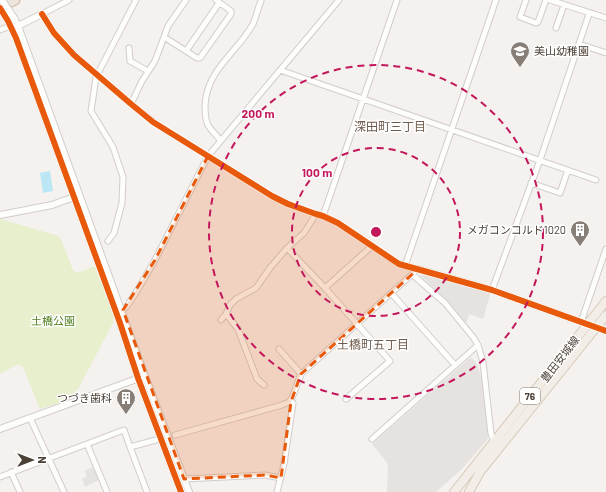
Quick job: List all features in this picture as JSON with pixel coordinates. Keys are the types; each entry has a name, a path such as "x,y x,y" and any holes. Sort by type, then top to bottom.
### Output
{"highway":[{"path":"0,7 15,0"}],"main road":[{"name":"豊田安城線","path":"454,492 584,323 606,301"},
{"name":"豊田安城線","path":"469,492 480,472 606,315"}],"street":[{"path":"2,0 12,20 16,38 120,323 138,378 181,492"},
{"path":"18,26 69,0"},
{"path":"108,240 114,232 122,203 124,177 113,147 91,111 98,74 136,0"},
{"path":"130,104 155,61 168,26 186,0"},
{"path":"123,310 134,296 148,272 208,156 339,0"},
{"path":"323,216 397,0"},
{"path":"405,266 496,0"},
{"path":"526,0 520,16 521,18 536,23 538,22 546,0"},
{"path":"550,0 564,6 606,18"},
{"path":"164,38 196,58 202,56 231,14 231,11 217,1 186,51"},
{"path":"220,140 212,131 207,122 205,116 206,98 215,73 240,44 253,23 260,1"},
{"path":"556,28 564,6"},
{"path":"0,7 18,26 123,310 145,376 189,492"},
{"path":"42,14 54,33 74,55 98,74 130,104 153,122 272,196 288,204 323,216 344,226 395,262 492,290 606,331"},
{"path":"492,290 540,160 590,14"},
{"path":"0,30 12,20"},
{"path":"579,44 606,54"},
{"path":"129,48 130,61 148,71"},
{"path":"280,70 596,180"},
{"path":"531,183 560,193 568,170"},
{"path":"0,215 52,205 74,197"},
{"path":"221,320 226,314 230,305 236,299 256,288 270,268 304,233 316,214"},
{"path":"325,288 372,246"},
{"path":"288,248 390,361 346,399"},
{"path":"584,323 606,249"},
{"path":"175,435 289,402 301,374 392,294 418,269"},
{"path":"413,275 445,303 478,345 483,362 491,434 494,441"},
{"path":"392,294 455,365"},
{"path":"226,314 238,329 257,379 264,386"},
{"path":"372,438 478,345"},
{"path":"279,349 301,374"},
{"path":"0,429 145,376"},
{"path":"277,492 284,464 293,404 289,402"},
{"path":"30,418 64,492"},
{"path":"0,477 124,430 147,492"},
{"path":"130,447 156,440"},
{"path":"87,444 107,492"},
{"path":"11,472 20,492"},
{"path":"184,479 265,475 281,478"}],"highlighted area":[{"path":"208,156 272,196 338,223 395,262 418,269 301,374 291,402 281,478 265,475 184,479 123,310 155,260"}],"green space":[{"name":"土橋公園","path":"0,219 60,237 73,270 77,273 95,266 114,315 113,323 78,389 64,401 40,409 23,367 18,364 0,374"}],"shaded area":[{"path":"422,273 489,292 490,295 483,319 469,314 466,323 448,301 421,276"},
{"path":"471,357 477,364 483,383 488,439 461,470 436,492 387,492 388,464 372,444"},
{"path":"93,467 99,480 85,487 82,479 87,476 85,471"}],"water":[{"path":"50,171 53,191 43,193 40,173"}],"cycle path":[{"path":"0,8 16,38 120,323 138,378 181,492"},
{"path":"42,14 54,33 74,55 153,122 272,196 288,204 323,216 338,223 399,264 492,290 606,331"}],"place":[{"name":"美山幼稚園","path":"520,68"},
{"name":"メガコンコルド1020","path":"580,247"},
{"name":"つづき歯科","path":"126,415"}],"district":[{"name":"深田町三丁目","path":"390,127"},
{"name":"土橋町五丁目","path":"373,345"}]}
